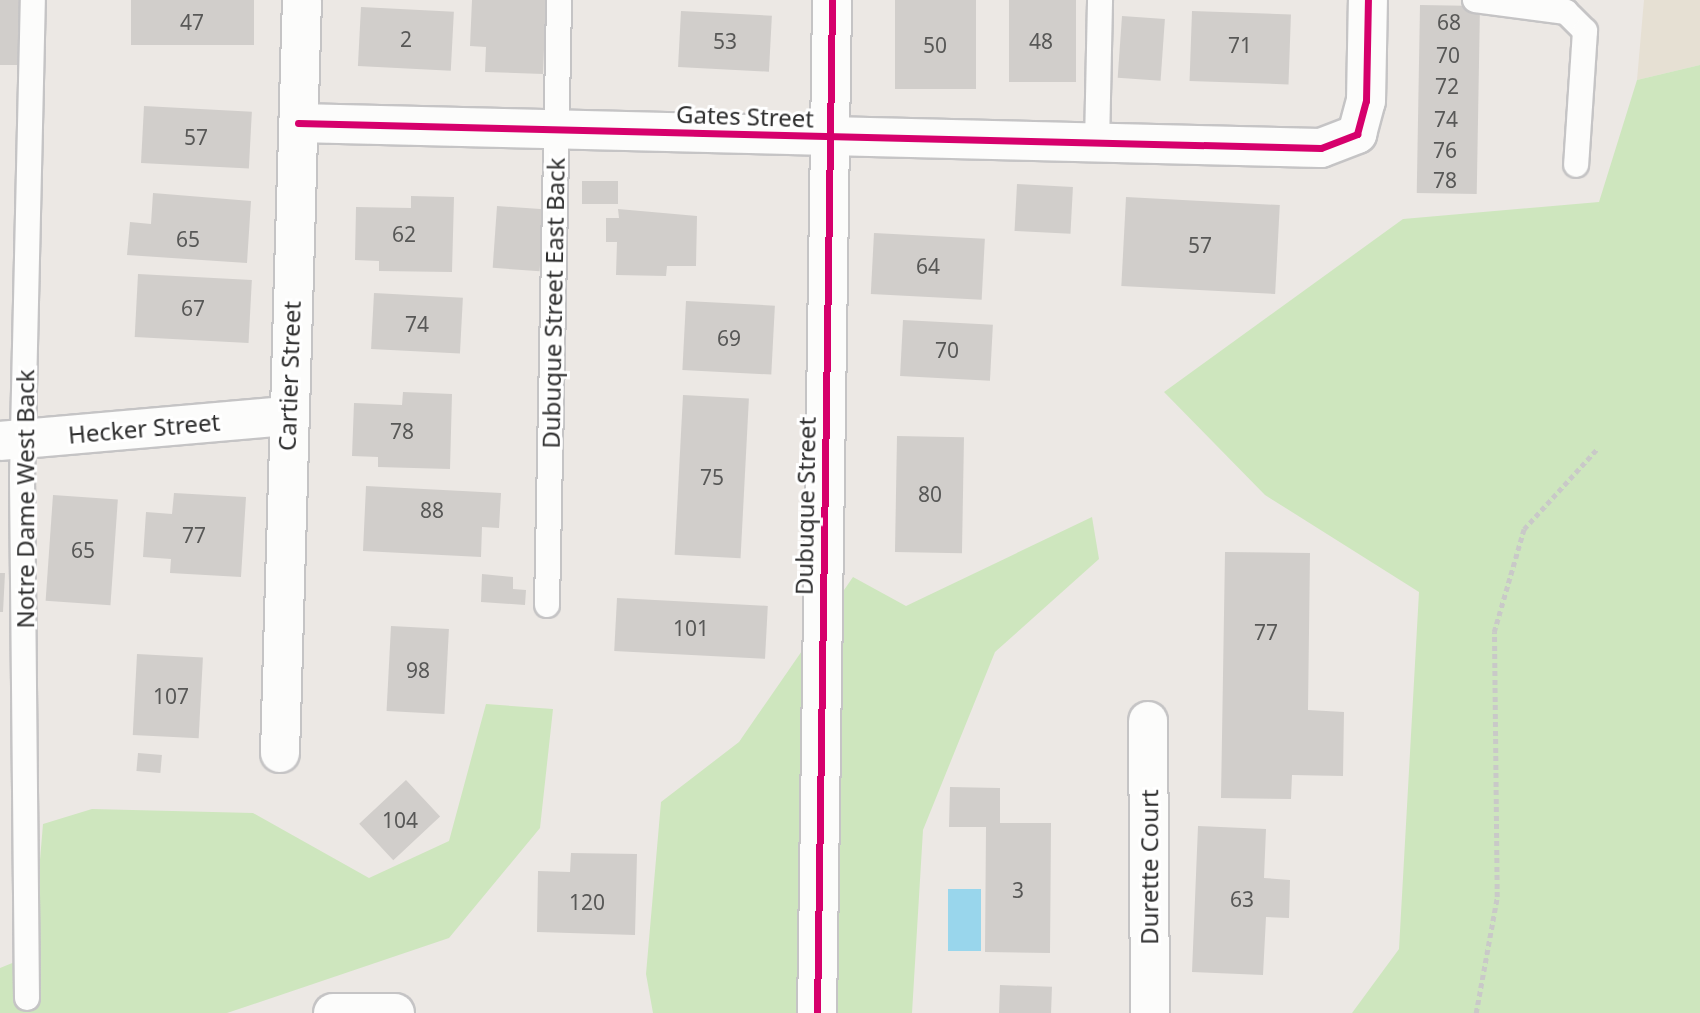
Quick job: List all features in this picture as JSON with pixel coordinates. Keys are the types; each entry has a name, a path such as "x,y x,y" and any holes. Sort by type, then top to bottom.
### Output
{"street":[{"name":"Cartier Street","path":"280,753 287,416 302,0"},
{"name":"Dubuque Street","path":"817,1013 832,0"},
{"name":"Gates Street","path":"298,123 1097,145 1321,148 1357,134 1366,101 1368,0"},
{"name":"Hecker Street","path":"12,440 287,416"},
{"name":"Durette Court","path":"1148,721 1150,1013"},
{"path":"333,1013 395,1013"}],"lane":[{"name":"Notre Dame West Back","path":"27,998 12,440 33,0"},
{"name":"Dubuque Street East Back","path":"547,605 559,0"},
{"path":"1097,145 1100,0"},
{"path":"1475,0 1566,12 1585,31 1576,164"}],"path":[{"path":"1476,1013 1497,897 1494,632 1524,529 1598,448"}],"shaded area":[{"path":"1644,0 1700,0 1700,65 1637,80"}],"green space":[{"path":"1700,65 1700,1013 1352,1013 1399,949 1419,592 1265,495 1164,392 1403,219 1599,202 1637,80"},
{"path":"1092,517 1099,559 995,652 923,830 912,1013 653,1013 646,974 661,802 739,742 853,577 906,606"},
{"path":"486,704 553,709 540,828 449,938 227,1013 0,1013 0,968 32,955 43,824 92,809 253,813 369,878 449,841"}],"water":[{"path":"948,889 981,889 981,951 948,951"}],"building":[{"path":"0,0 24,0 24,65 0,65"},
{"path":"131,0 254,0 254,45 131,45"},
{"path":"472,0 546,0 543,74 485,72 486,47 470,46"},
{"path":"895,0 976,0 976,89 895,89"},
{"path":"1009,0 1076,0 1076,82 1009,82"},
{"path":"1420,5 1480,6 1477,194 1417,193"},
{"path":"361,7 454,12 451,71 358,66"},
{"path":"681,11 772,16 769,72 678,67"},
{"path":"1192,11 1291,14 1288,84 1190,81"},
{"path":"1122,16 1165,19 1161,81 1118,78"},
{"path":"144,106 252,112 249,169 141,163"},
{"path":"582,181 618,181 618,204 582,204"},
{"path":"1017,184 1073,187 1070,234 1015,231"},
{"path":"153,193 251,201 247,263 127,255 130,222 151,224"},
{"path":"411,196 454,197 452,272 379,271 379,261 355,260 356,207 411,208"},
{"path":"1126,197 1280,205 1275,294 1121,286"},
{"path":"497,206 544,209 540,271 493,268"},
{"path":"618,209 697,216 696,266 667,266 666,276 616,275 617,242 606,242 606,218 619,218"},
{"path":"874,233 985,239 982,300 871,294"},
{"path":"138,274 252,280 249,343 135,337"},
{"path":"374,293 463,298 460,354 371,349"},
{"path":"686,301 775,306 771,375 682,370"},
{"path":"903,320 993,325 990,381 900,376"},
{"path":"403,392 452,394 450,469 378,467 378,457 352,456 354,403 402,405"},
{"path":"683,395 749,398 741,558 675,555"},
{"path":"897,436 964,437 962,553 895,552"},
{"path":"366,486 501,493 499,528 482,527 481,557 363,551"},
{"path":"174,493 246,497 241,577 170,573 171,559 143,557 146,512 172,514"},
{"path":"53,495 118,500 110,605 46,601"},
{"path":"1225,552 1310,553 1308,710 1344,712 1343,776 1292,775 1291,799 1221,798"},
{"path":"0,573 5,573 3,612 0,612"},
{"path":"482,574 513,577 513,589 526,590 525,605 481,602"},
{"path":"617,598 768,606 765,659 614,651"},
{"path":"391,626 449,629 444,714 387,711"},
{"path":"137,654 203,657 199,738 133,735"},
{"path":"138,753 162,755 160,773 136,771"},
{"path":"406,780 440,817 393,860 359,824"},
{"path":"950,787 1000,788 1000,823 1051,823 1050,953 985,952 986,827 949,827"},
{"path":"1198,826 1266,829 1264,878 1290,880 1289,918 1266,917 1263,975 1192,972"},
{"path":"571,853 637,854 635,935 537,932 538,871 570,872"},
{"path":"1000,985 1052,987 1051,1013 999,1013"}],"cycle path":[{"path":"817,1013 832,0"},
{"path":"298,123 1321,148 1357,134 1366,101 1368,0"}]}
